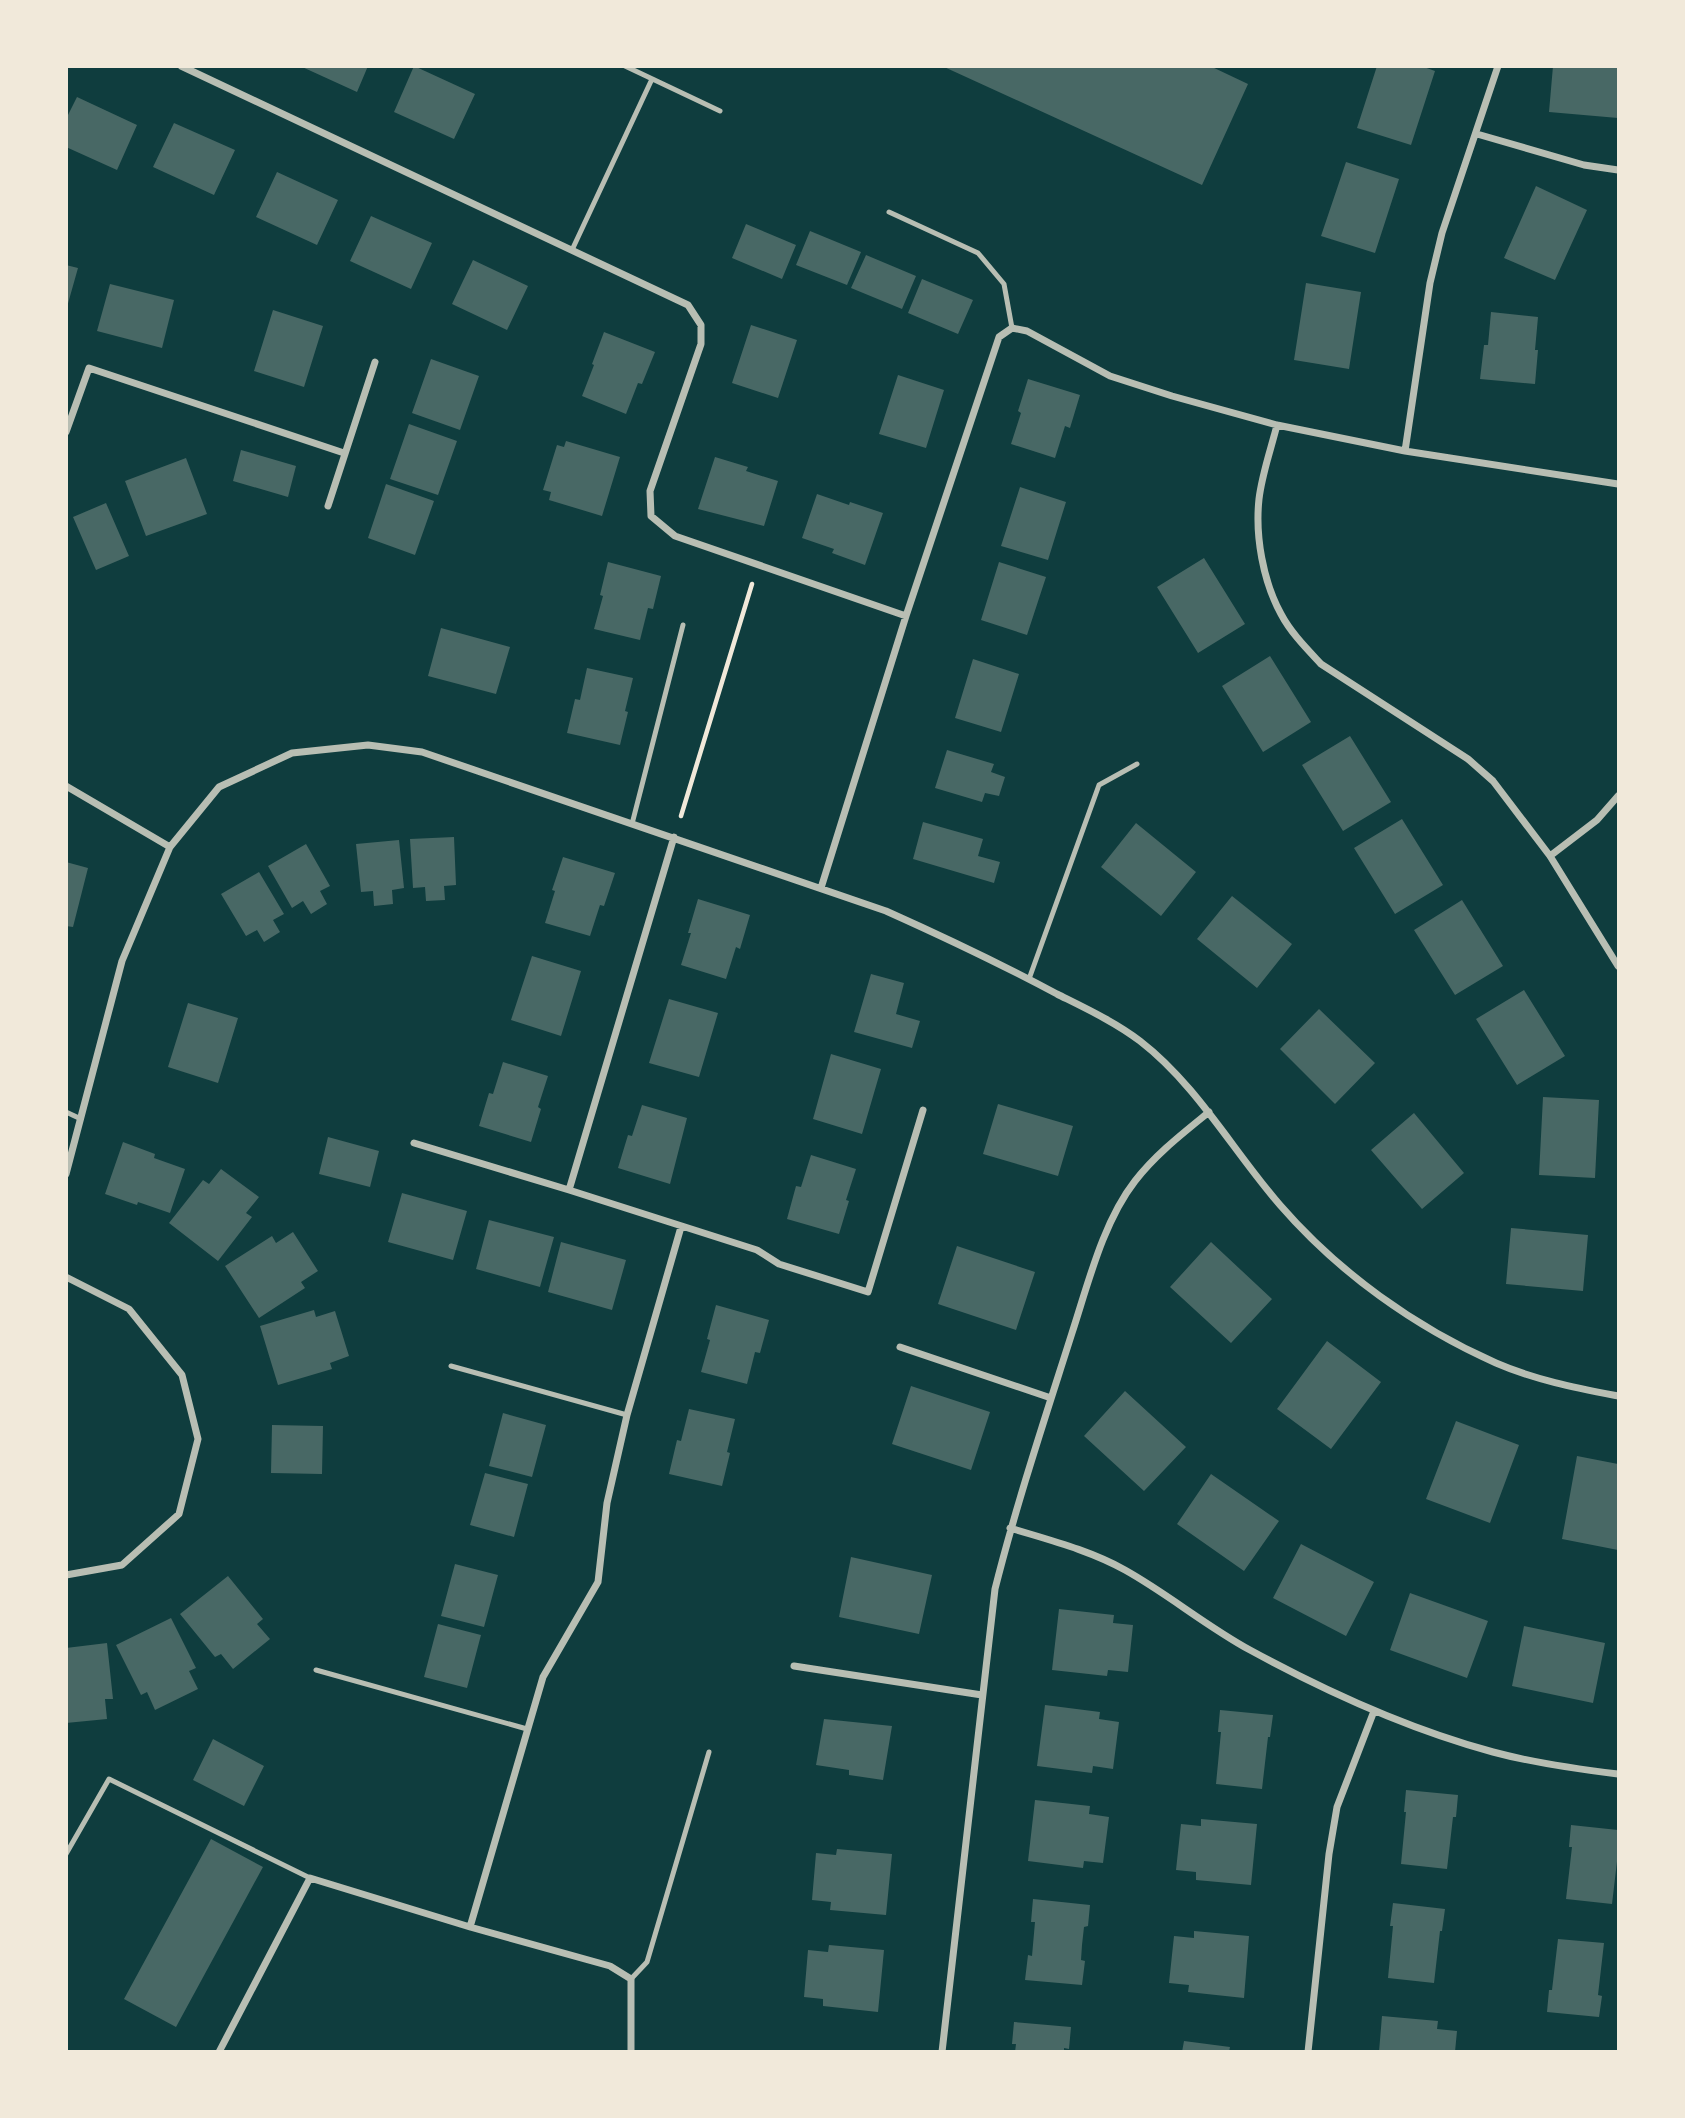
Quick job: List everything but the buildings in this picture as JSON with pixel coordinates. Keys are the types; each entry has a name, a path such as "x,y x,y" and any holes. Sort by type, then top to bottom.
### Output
{"street":[{"path":"181,66 688,305 701,325 701,344 650,491 652,516 674,536 906,616"},
{"path":"1405,451 1430,283 1442,233 1498,66"},
{"path":"1477,134 1584,165 1619,170"},
{"path":"821,888 906,616 999,337 1012,328 1027,331 1110,376 1277,425 1405,451 1619,484"},
{"path":"328,506 375,362"},
{"path":"66,432 89,368 344,453"},
{"path":"1277,425 1259,499 1260,543 1268,584 1281,615 1321,664 1468,759 1493,781 1550,856 1619,966"},
{"path":"66,1174 122,961 170,847 219,787 292,753 368,745 422,752 908,920 1103,1018 1139,1040 1174,1071 1209,1112 1244,1161 1317,1245 1400,1311 1498,1363 1562,1385 1619,1396"},
{"path":"66,786 170,847"},
{"path":"1550,856 1597,820 1619,796"},
{"path":"569,1190 674,837"},
{"path":"414,1143 757,1250 779,1264 868,1292 923,1110"},
{"path":"942,2052 995,1589 1010,1528 1094,1266 1115,1213 1133,1182 1159,1152 1209,1112"},
{"path":"470,1927 543,1677 598,1582 607,1503 627,1415 681,1227"},
{"path":"66,1277 129,1309 182,1375 198,1439 179,1514 122,1565 66,1575"},
{"path":"900,1347 1051,1398"},
{"path":"1010,1528 1079,1549 1124,1569 1247,1648 1374,1711 1424,1731 1494,1753 1560,1767 1619,1773"},
{"path":"794,1666 982,1695"},
{"path":"1308,2052 1329,1854 1337,1807 1374,1711"},
{"path":"221,2051 310,1878 610,1966 631,1979 631,2052"}],"lane":[{"path":"625,66 720,111"},
{"path":"572,250 652,79"},
{"path":"889,212 978,253 1004,284 1012,328"},
{"path":"632,824 683,625"},
{"path":"1029,979 1099,785 1137,765"},
{"path":"66,1112 81,1119"},
{"path":"451,1366 627,1415"},
{"path":"316,1670 527,1729"},
{"path":"631,1979 647,1962 709,1752"},
{"path":"66,1854 109,1779 310,1878"}],"path":[{"path":"674,837 757,565"}]}
